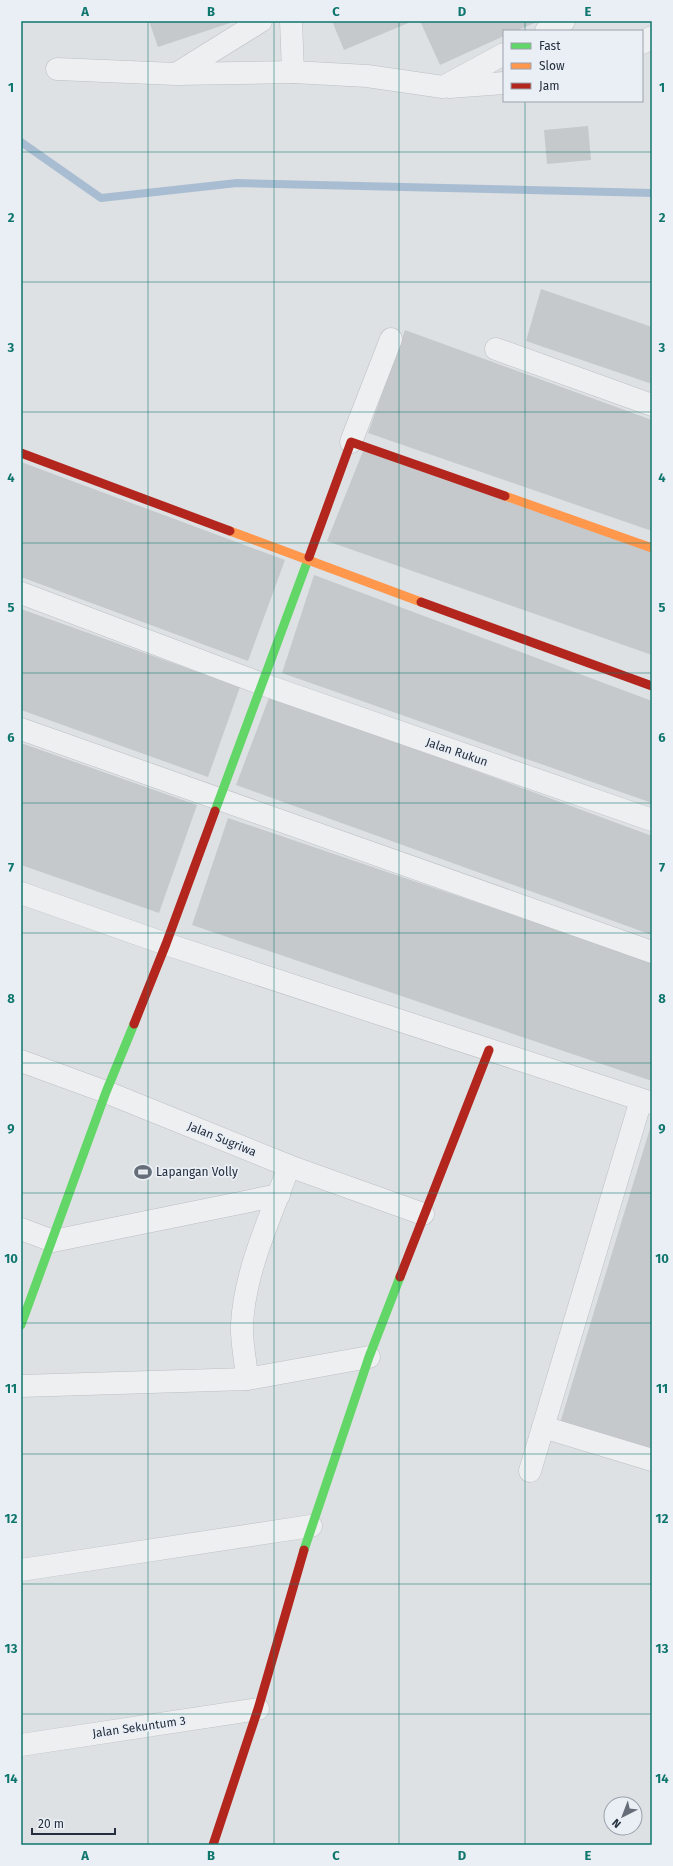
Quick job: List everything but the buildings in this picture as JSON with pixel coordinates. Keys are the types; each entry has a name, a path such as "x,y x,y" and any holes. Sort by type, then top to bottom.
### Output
{"street":[{"path":"176,74 261,21"},
{"path":"291,21 292,72"},
{"path":"548,30 564,21"},
{"path":"643,43 652,36"},
{"path":"443,88 503,55"},
{"path":"57,68 176,74 292,72 367,76 443,88 503,83"},
{"path":"21,1325 53,1241 106,1092 166,944 351,442 391,339"},
{"path":"496,349 652,405"},
{"path":"351,442 652,548"},
{"path":"21,453 652,686"},
{"name":"Jalan Rukun","path":"21,593 262,684 652,820"},
{"path":"21,728 652,952"},
{"path":"21,893 166,944 646,1101 530,1471"},
{"path":"213,1845 258,1710 311,1526 369,1357 423,1214 489,1050"},
{"name":"Jalan Sugriwa","path":"21,1061 106,1092 289,1166 423,1214"},
{"path":"247,1379 242,1326 244,1299 250,1271 289,1166"},
{"path":"21,1230 53,1241 279,1195"},
{"path":"21,1386 247,1379 369,1357"},
{"path":"543,1427 652,1460"},
{"path":"21,1570 311,1526"},
{"name":"Jalan Sekuntum 3","path":"21,1745 258,1710"}],"waterway":[{"path":"21,142 101,198 237,183 652,193"}],"traffic: fast":[{"path":"215,811 309,557"},
{"path":"21,1325 106,1092 134,1024"},
{"path":"304,1550 369,1357 400,1277"}],"traffic: slow":[{"path":"505,496 652,548"},
{"path":"230,531 421,602"}],"traffic: jam":[{"path":"309,557 351,442 505,496"},
{"path":"21,453 230,531"},
{"path":"421,602 652,686"},
{"path":"134,1024 166,944 215,811"},
{"path":"400,1277 489,1050"},
{"path":"213,1845 258,1709 304,1550"}],"place":[{"name":"Lapangan Volly","path":"143,1172"}]}
